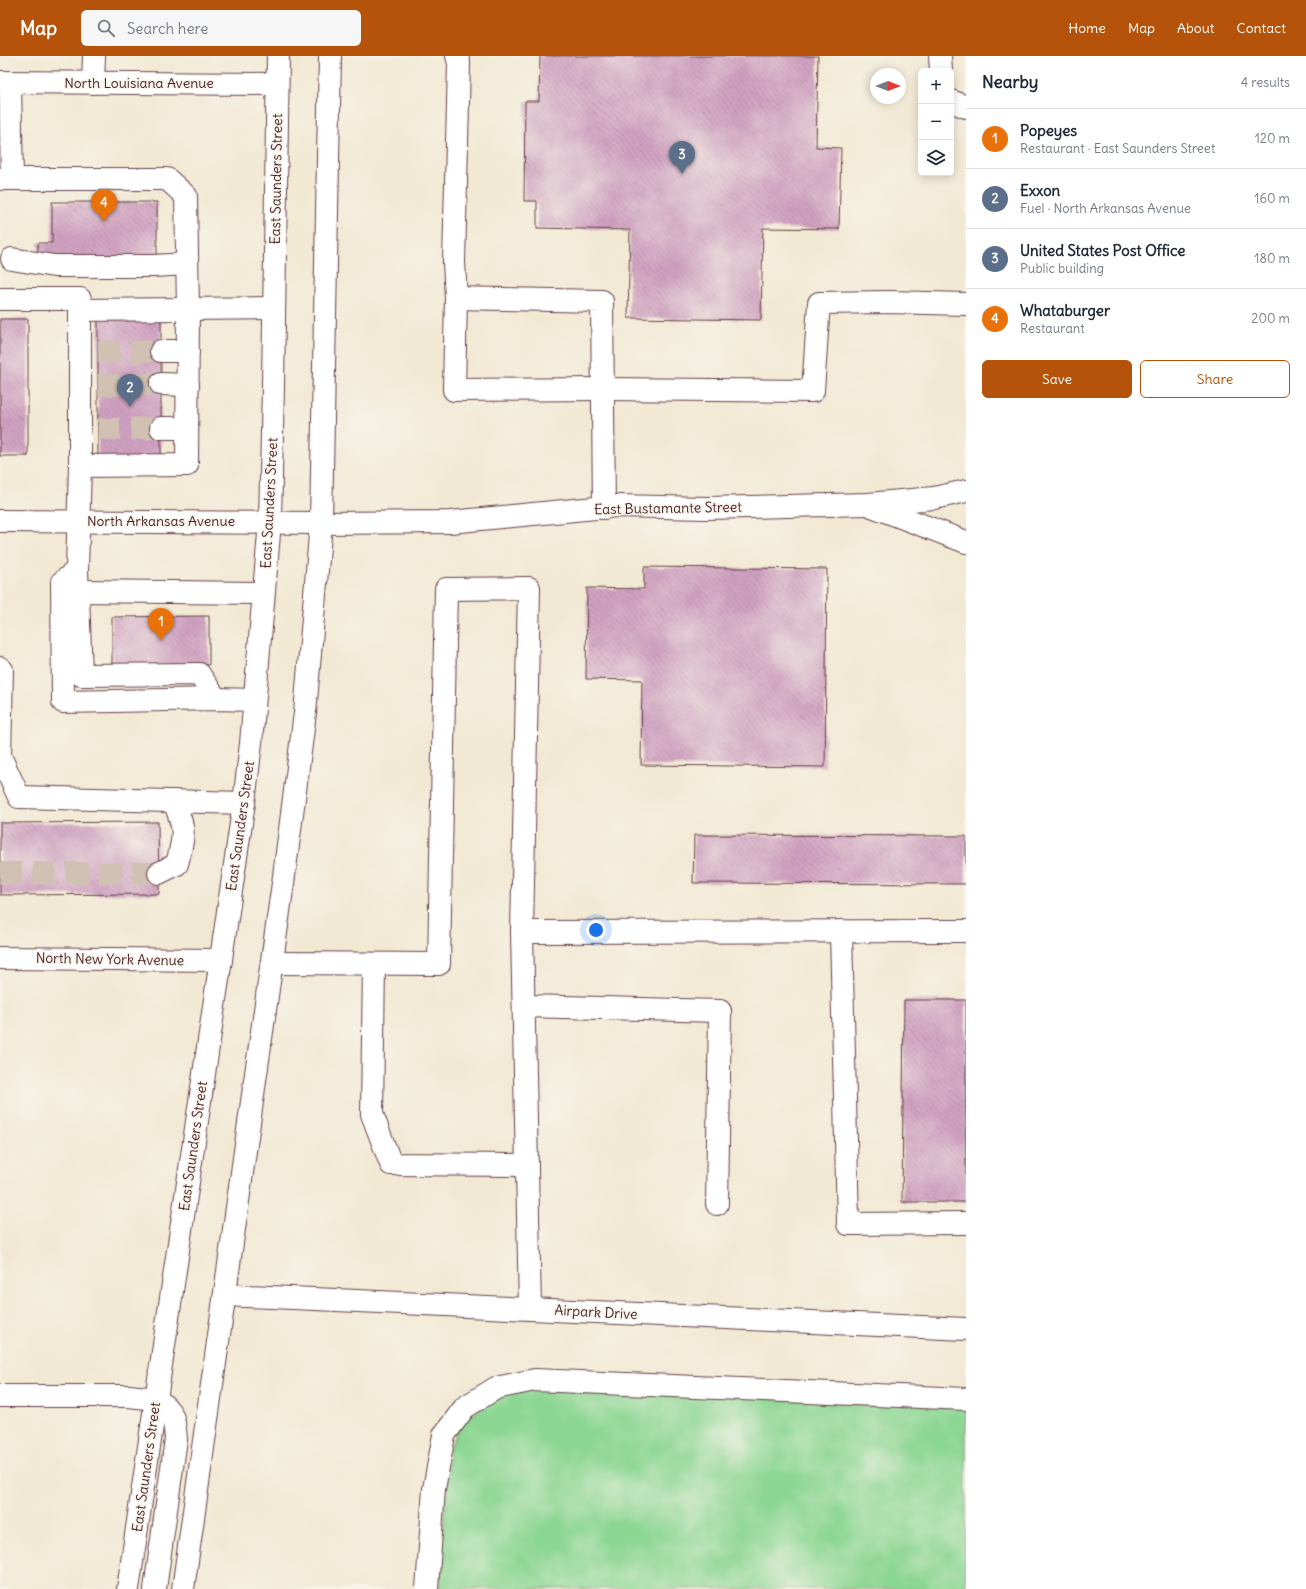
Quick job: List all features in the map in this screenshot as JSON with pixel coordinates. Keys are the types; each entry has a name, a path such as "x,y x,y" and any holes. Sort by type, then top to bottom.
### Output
{"main road":[{"path":"93,83 94,56"},
{"name":"East Saunders Street","path":"128,1589 244,803 270,522 278,56"},
{"path":"183,1589 272,964 305,714 321,523 330,56"},
{"path":"457,56 459,63 454,262 456,298 454,390 603,389 813,391 820,303 888,302 966,304"},
{"path":"940,56 941,68"},
{"path":"5,82 6,179 167,179 186,196 188,308 187,465 80,466"},
{"name":"North Louisiana Avenue","path":"5,82 277,84"},
{"path":"954,102 966,107"},
{"path":"12,259 54,266 153,266 187,264"},
{"path":"0,298 80,298 80,310 89,352 89,430 80,466 78,521 81,675 200,674 216,699"},
{"path":"456,298 602,301 604,508"},
{"path":"80,310 274,308"},
{"path":"161,351 188,351"},
{"path":"161,384 188,385"},
{"path":"161,428 187,428"},
{"name":"East Bustamante Street","path":"321,523 450,522 616,506 707,508 868,504 934,498 966,491"},
{"path":"868,504 966,542"},
{"name":"North Arkansas Avenue","path":"0,521 321,523"},
{"path":"254,700 216,699 63,702 62,582 78,580 263,593"},
{"path":"272,964 439,964 446,589 529,588 522,932 530,1309"},
{"path":"0,668 2,670 0,756 19,797 244,803"},
{"path":"159,873 177,864 181,848 184,832 174,801"},
{"path":"841,931 848,1224 966,1223"},
{"path":"522,932 966,931"},
{"name":"North New York Avenue","path":"0,958 221,960"},
{"path":"374,964 372,1114 391,1164 527,1165"},
{"path":"524,1006 720,1011 717,1204"},
{"name":"Airpark Drive","path":"225,1295 966,1329"},
{"path":"427,1589 434,1488 444,1435 465,1407 496,1388 535,1380 966,1399"},
{"path":"0,1396 129,1396 156,1399 167,1407 174,1418 176,1439 155,1589"}],"green space":[{"path":"539,1383 966,1404 966,1589 439,1589 449,1449 462,1422 498,1396"}],"building":[{"path":"540,56 818,56 816,147 841,148 839,229 763,228 761,320 628,318 630,230 537,228 537,201 524,201 525,101 539,101"},
{"path":"52,202 157,202 157,259 38,259 38,243 52,243"},
{"path":"98,318 161,318 161,459 98,459"},
{"path":"0,319 28,319 28,456 0,456"},
{"path":"644,567 827,569 825,767 641,765 642,680 586,679 587,588 644,589"},
{"path":"209,616 209,665 112,665 112,617"},
{"path":"158,822 159,894 0,895 0,823"},
{"path":"694,835 966,836 966,884 693,883"},
{"path":"904,1000 966,1000 966,1202 902,1202"}],"tunnel":[{"path":"98,352 161,351"},
{"path":"98,385 161,384"},
{"path":"98,429 161,428"},
{"path":"0,873 159,873"}],"place":[{"name":"United States Post Office","path":"682,174"},
{"name":"Whataburger","path":"104,222"},
{"name":"Exxon","path":"130,407"},
{"name":"Popeyes","path":"161,641"}]}
